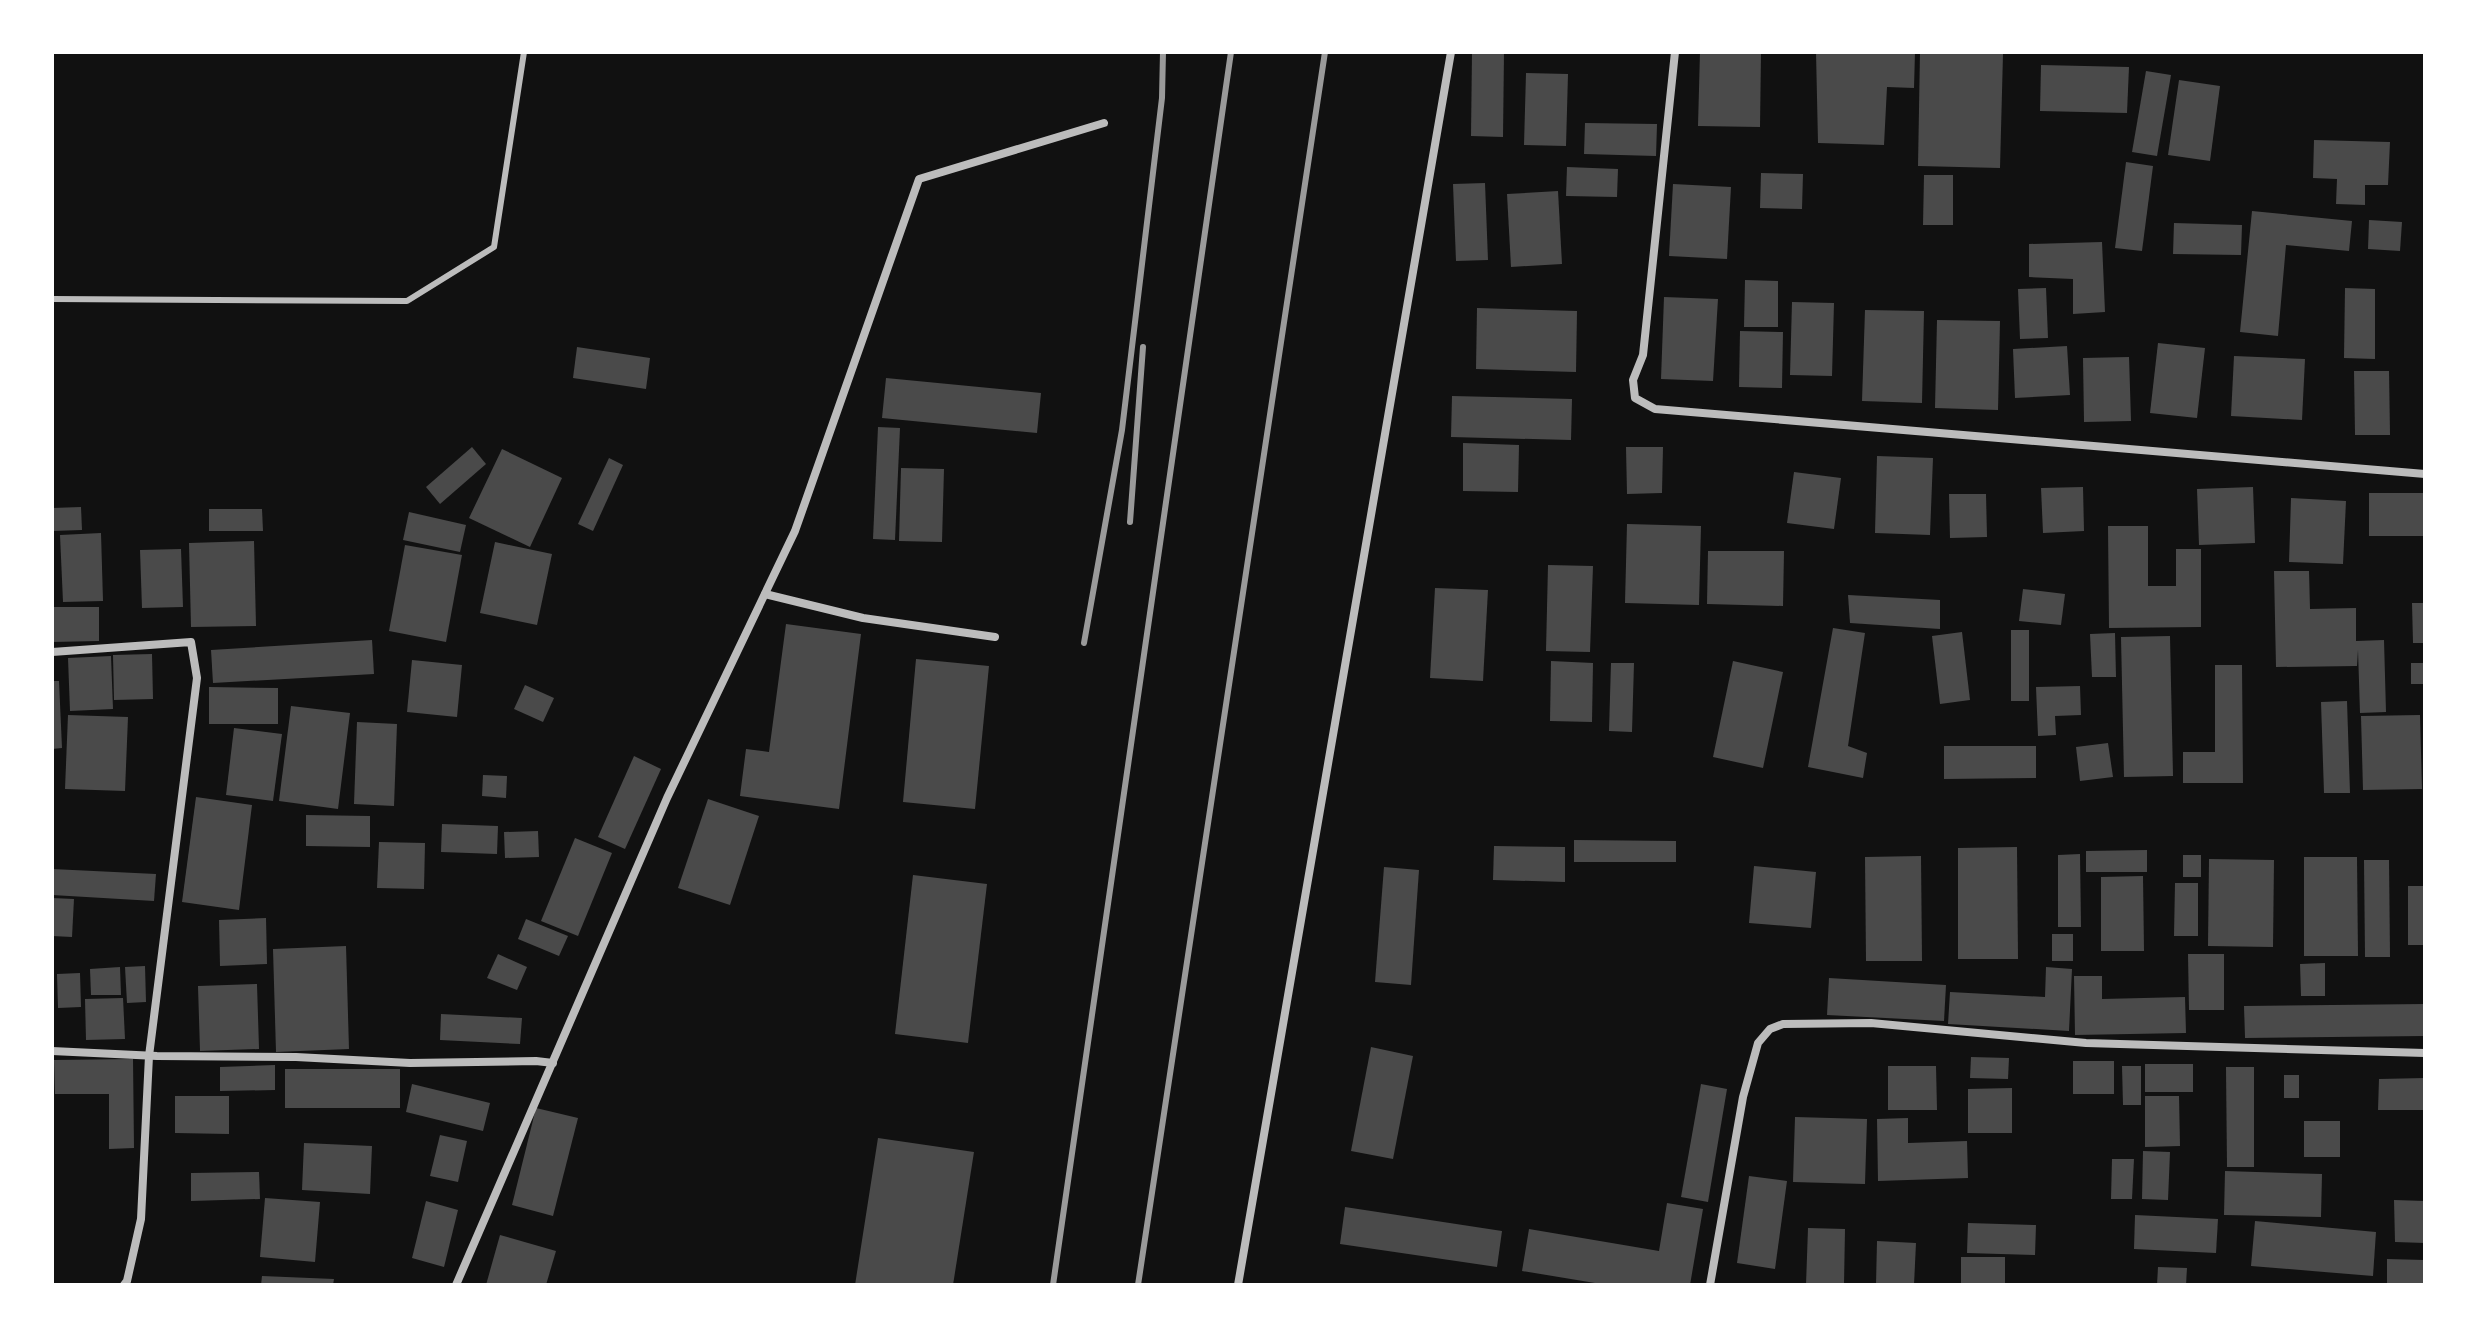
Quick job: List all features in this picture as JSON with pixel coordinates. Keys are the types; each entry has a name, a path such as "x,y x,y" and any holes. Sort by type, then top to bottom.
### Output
{"street":[{"path":"1238,1285 1451,52"},
{"path":"1675,52 1643,355 1633,380 1635,398 1655,409 2425,474"},
{"path":"456,1285 667,798 795,531 919,179 1104,123"},
{"path":"765,594 863,618 995,637"},
{"path":"52,652 191,642 197,678 149,1056 141,1219 124,1285"},
{"path":"1710,1285 1743,1097 1754,1056 1758,1043 1770,1029 1783,1024 1871,1023 2086,1043 2425,1053"},
{"path":"52,1051 410,1063 553,1063"}],"lane":[{"path":"52,299 407,301 494,247 524,52"}],"building":[{"path":"1472,52 1504,52 1503,137 1471,136"},
{"path":"1700,52 1761,52 1760,127 1698,126"},
{"path":"1816,52 1915,52 1914,88 1887,87 1884,145 1818,143"},
{"path":"1920,52 2003,54 2000,168 1918,166"},
{"path":"2041,65 2129,67 2127,113 2040,111"},
{"path":"2146,71 2171,75 2157,156 2132,152"},
{"path":"1526,73 1568,74 1566,146 1524,145"},
{"path":"2179,80 2220,86 2210,161 2168,155"},
{"path":"1585,123 1657,124 1656,156 1584,154"},
{"path":"2314,140 2390,142 2388,185 2365,185 2365,205 2336,204 2337,179 2313,178"},
{"path":"2126,162 2153,166 2142,251 2115,248"},
{"path":"1567,167 1618,169 1617,197 1566,196"},
{"path":"1761,173 1803,174 1802,209 1760,208"},
{"path":"1924,175 1953,175 1953,225 1923,225"},
{"path":"1485,183 1488,260 1456,261 1453,184"},
{"path":"1673,184 1731,187 1727,259 1669,256"},
{"path":"1558,191 1562,264 1511,267 1507,194"},
{"path":"2252,211 2352,221 2349,251 2286,245 2278,336 2240,332"},
{"path":"2369,220 2402,222 2400,251 2368,249"},
{"path":"2174,223 2242,225 2241,255 2173,254"},
{"path":"2102,242 2105,312 2073,314 2073,279 2029,277 2029,244"},
{"path":"1745,280 1778,281 1778,327 1744,327"},
{"path":"2046,288 2048,338 2020,339 2018,289"},
{"path":"2345,288 2375,289 2375,359 2344,358"},
{"path":"1664,297 1718,299 1713,381 1661,379"},
{"path":"1792,302 1834,303 1832,376 1790,375"},
{"path":"1477,308 1577,311 1576,372 1476,369"},
{"path":"1865,310 1924,311 1922,403 1862,401"},
{"path":"1937,320 2000,321 1998,410 1935,408"},
{"path":"1740,331 1783,332 1782,388 1739,387"},
{"path":"2158,343 2205,348 2197,418 2150,413"},
{"path":"2067,346 2070,395 2015,398 2013,349"},
{"path":"577,347 650,358 646,389 573,378"},
{"path":"2234,356 2305,359 2302,420 2231,416"},
{"path":"2129,357 2131,421 2084,422 2083,358"},
{"path":"2354,371 2389,371 2390,435 2355,435"},
{"path":"886,378 1041,393 1037,433 882,418"},
{"path":"1452,396 1572,399 1571,440 1451,437"},
{"path":"878,427 900,428 895,540 873,539"},
{"path":"1463,443 1519,445 1518,492 1463,491"},
{"path":"472,447 486,464 440,504 426,487"},
{"path":"1626,447 1663,447 1662,493 1627,494"},
{"path":"502,449 562,478 530,547 469,518"},
{"path":"1877,456 1933,458 1930,535 1875,533"},
{"path":"609,458 623,465 593,531 578,524"},
{"path":"901,468 944,469 942,542 899,541"},
{"path":"1794,472 1841,478 1834,529 1787,523"},
{"path":"2083,487 2084,531 2043,533 2041,488"},
{"path":"2253,487 2255,543 2199,545 2197,489"},
{"path":"2369,493 2425,493 2425,536 2369,536"},
{"path":"1949,494 1986,494 1987,537 1950,538"},
{"path":"2291,498 2346,501 2343,564 2289,562"},
{"path":"81,507 82,530 52,531 52,508"},
{"path":"209,509 262,509 263,531 209,531"},
{"path":"409,512 466,525 460,552 403,540"},
{"path":"1627,524 1701,526 1699,605 1625,603"},
{"path":"2108,526 2148,526 2148,586 2176,586 2176,549 2201,549 2201,627 2109,628"},
{"path":"101,533 103,601 63,602 60,535"},
{"path":"254,541 256,626 191,627 189,543"},
{"path":"495,542 552,554 537,625 480,613"},
{"path":"405,545 462,555 446,642 389,631"},
{"path":"181,549 183,607 142,608 140,550"},
{"path":"1708,551 1784,551 1783,606 1707,604"},
{"path":"1548,565 1593,566 1590,652 1546,651"},
{"path":"2274,571 2309,571 2310,609 2356,608 2356,641 2384,640 2386,712 2360,713 2358,650 2357,666 2276,667"},
{"path":"1435,588 1488,590 1483,681 1430,678"},
{"path":"2023,589 2065,594 2061,625 2019,621"},
{"path":"1848,595 1940,600 1940,629 1850,623"},
{"path":"2412,603 2425,603 2425,643 2413,643"},
{"path":"52,607 99,607 99,641 52,642"},
{"path":"786,624 861,634 839,809 740,796 746,749 769,752"},
{"path":"1833,628 1865,633 1848,746 1867,753 1863,778 1808,767"},
{"path":"2011,630 2029,630 2029,701 2011,701"},
{"path":"1962,632 1970,700 1940,704 1932,636"},
{"path":"2115,633 2116,677 2092,677 2090,634"},
{"path":"2170,636 2173,776 2124,777 2121,637"},
{"path":"372,640 374,674 213,683 211,650"},
{"path":"152,654 153,699 114,700 113,655"},
{"path":"111,656 113,709 70,711 68,658"},
{"path":"916,659 989,666 975,809 903,802"},
{"path":"412,660 462,665 457,717 407,712"},
{"path":"1551,661 1593,663 1592,722 1550,721"},
{"path":"1733,661 1783,672 1763,768 1713,757"},
{"path":"1611,663 1634,663 1632,732 1609,731"},
{"path":"2411,663 2425,663 2425,684 2411,684"},
{"path":"2215,665 2242,665 2243,783 2183,783 2183,752 2215,752"},
{"path":"52,681 59,681 62,748 52,749"},
{"path":"525,685 554,698 543,722 514,709"},
{"path":"2080,686 2081,715 2055,716 2056,735 2038,736 2036,687"},
{"path":"209,687 278,688 278,724 209,724"},
{"path":"2347,701 2350,793 2324,793 2321,702"},
{"path":"291,706 350,713 338,809 279,801"},
{"path":"68,715 128,717 125,791 65,789"},
{"path":"2420,715 2422,789 2363,790 2361,716"},
{"path":"357,722 397,724 394,806 354,804"},
{"path":"234,728 282,734 273,801 226,795"},
{"path":"2108,743 2113,777 2080,781 2076,747"},
{"path":"1944,746 2036,746 2036,778 1944,779"},
{"path":"634,756 661,769 625,849 598,837"},
{"path":"483,775 507,776 506,798 482,796"},
{"path":"196,797 252,805 239,910 182,902"},
{"path":"708,799 759,816 730,905 678,888"},
{"path":"306,815 370,816 370,847 306,846"},
{"path":"442,824 498,826 497,854 441,852"},
{"path":"538,831 539,857 505,858 504,832"},
{"path":"575,838 612,853 578,936 541,921"},
{"path":"1574,840 1676,841 1676,862 1574,862"},
{"path":"379,842 425,843 424,889 377,888"},
{"path":"1494,846 1565,847 1565,882 1493,880"},
{"path":"2017,847 2018,959 1958,959 1958,848"},
{"path":"2147,850 2147,872 2086,872 2086,851"},
{"path":"2080,854 2081,927 2058,927 2058,855"},
{"path":"2183,855 2201,855 2201,877 2183,877"},
{"path":"1921,856 1922,961 1866,961 1865,857"},
{"path":"2304,857 2357,857 2358,956 2304,956"},
{"path":"2209,859 2274,860 2273,947 2208,946"},
{"path":"2364,860 2389,860 2390,957 2365,957"},
{"path":"1754,866 1816,872 1811,928 1749,923"},
{"path":"1384,867 1419,870 1411,985 1375,982"},
{"path":"52,869 156,874 154,901 52,895"},
{"path":"913,875 987,884 968,1043 895,1034"},
{"path":"2143,876 2144,951 2101,951 2101,877"},
{"path":"2175,883 2198,883 2198,936 2174,936"},
{"path":"2408,886 2425,886 2425,945 2408,945"},
{"path":"52,898 74,899 72,937 52,936"},
{"path":"266,918 267,964 220,966 219,920"},
{"path":"526,919 568,936 559,956 518,939"},
{"path":"2052,934 2073,934 2073,961 2052,961"},
{"path":"346,946 349,1049 276,1052 273,949"},
{"path":"498,954 527,967 517,990 487,978"},
{"path":"2188,954 2224,954 2224,1010 2189,1010"},
{"path":"2325,963 2325,996 2301,996 2300,964"},
{"path":"145,966 146,1002 127,1003 125,967"},
{"path":"120,967 121,995 91,995 90,969"},
{"path":"2046,967 2072,969 2069,1031 1948,1024 1950,992 2045,997"},
{"path":"80,973 81,1007 58,1008 57,974"},
{"path":"2074,976 2102,976 2102,999 2185,997 2186,1033 2075,1035"},
{"path":"1829,978 1946,985 1944,1021 1827,1015"},
{"path":"257,984 259,1049 200,1051 198,986"},
{"path":"123,998 125,1039 86,1040 85,999"},
{"path":"2425,1004 2425,1036 2245,1038 2244,1006"},
{"path":"441,1014 522,1018 520,1044 440,1040"},
{"path":"1371,1047 1413,1056 1393,1159 1351,1151"},
{"path":"1971,1057 2009,1058 2008,1079 1970,1078"},
{"path":"133,1059 134,1148 109,1149 109,1094 55,1094 54,1060"},
{"path":"2073,1061 2114,1061 2114,1094 2073,1094"},
{"path":"2145,1064 2193,1064 2193,1092 2145,1092"},
{"path":"275,1065 275,1090 220,1091 220,1067"},
{"path":"1888,1066 1936,1066 1937,1110 1888,1110"},
{"path":"2122,1066 2141,1066 2141,1105 2123,1105"},
{"path":"2226,1067 2254,1067 2254,1167 2227,1167"},
{"path":"285,1069 400,1069 400,1108 285,1108"},
{"path":"2284,1075 2299,1075 2299,1098 2284,1098"},
{"path":"2425,1078 2425,1110 2378,1110 2379,1079"},
{"path":"412,1084 490,1103 483,1131 406,1112"},
{"path":"1701,1084 1727,1089 1708,1202 1681,1197"},
{"path":"2012,1088 2012,1133 1968,1133 1968,1089"},
{"path":"175,1096 229,1096 229,1134 175,1133"},
{"path":"2145,1096 2179,1096 2180,1146 2145,1147"},
{"path":"536,1108 578,1118 553,1216 512,1205"},
{"path":"1795,1117 1867,1119 1865,1184 1793,1182"},
{"path":"1908,1118 1908,1143 1967,1141 1968,1178 1878,1181 1877,1119"},
{"path":"2304,1121 2340,1121 2340,1157 2304,1157"},
{"path":"440,1135 467,1141 458,1182 430,1176"},
{"path":"878,1138 974,1152 953,1285 855,1285"},
{"path":"304,1143 372,1146 370,1194 302,1190"},
{"path":"2143,1151 2170,1152 2168,1200 2142,1199"},
{"path":"2112,1159 2134,1159 2132,1199 2111,1199"},
{"path":"2225,1171 2322,1174 2321,1217 2224,1215"},
{"path":"259,1172 260,1199 191,1201 191,1173"},
{"path":"1749,1176 1787,1181 1775,1269 1737,1263"},
{"path":"265,1198 320,1202 315,1262 260,1257"},
{"path":"2394,1200 2425,1201 2425,1243 2395,1242"},
{"path":"426,1201 458,1210 444,1267 412,1258"},
{"path":"1667,1203 1703,1209 1690,1285 1607,1285 1522,1271 1529,1229 1659,1251"},
{"path":"1345,1207 1502,1231 1497,1267 1340,1244"},
{"path":"2135,1215 2218,1219 2216,1253 2134,1249"},
{"path":"2255,1221 2376,1232 2373,1276 2251,1266"},
{"path":"1968,1223 2036,1225 2035,1255 1967,1253"},
{"path":"1808,1228 1845,1229 1844,1285 1806,1285"},
{"path":"500,1235 556,1251 546,1285 486,1285"},
{"path":"1877,1241 1916,1243 1914,1285 1876,1285"},
{"path":"1961,1257 2005,1257 2005,1285 1961,1285"},
{"path":"2387,1259 2425,1260 2425,1285 2387,1285"},
{"path":"2158,1267 2187,1268 2186,1285 2157,1285"},
{"path":"262,1276 334,1279 333,1285 261,1285"}],"railway":[{"path":"1084,643 1122,430 1162,98 1163,52"},
{"path":"1053,1285 1231,52"},
{"path":"1138,1285 1325,52"},
{"path":"1130,522 1143,347"}]}
